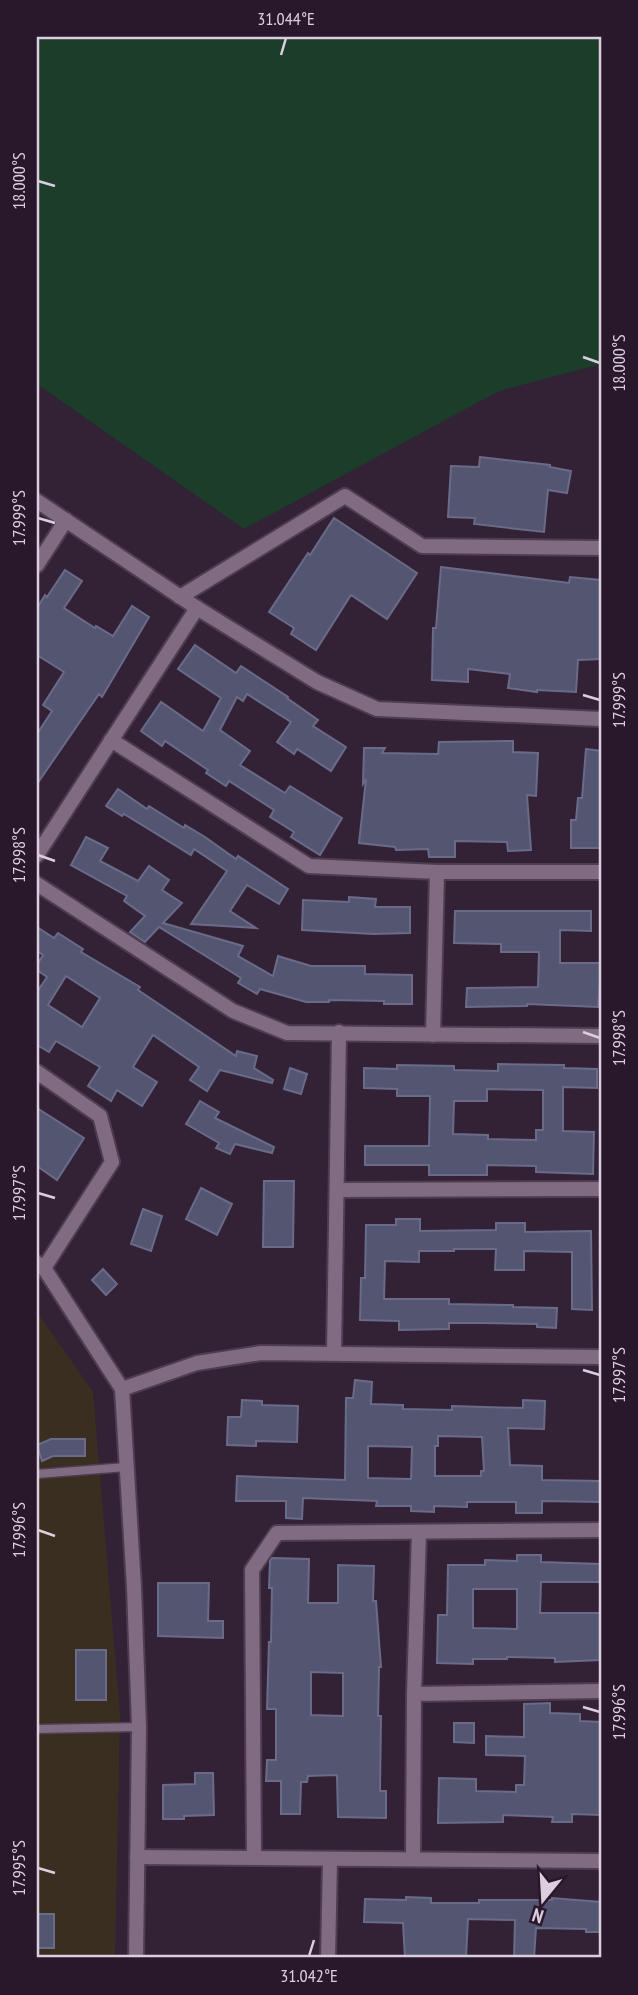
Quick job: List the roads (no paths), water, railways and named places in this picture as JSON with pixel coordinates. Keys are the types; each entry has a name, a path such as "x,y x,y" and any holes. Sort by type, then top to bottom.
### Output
{"street":[{"path":"180,597 345,496 422,546 601,548"},
{"path":"37,501 197,608 317,682 377,709 601,719"},
{"path":"37,565 66,520"},
{"path":"37,855 197,608"},
{"path":"111,740 309,866 437,872 601,872"},
{"path":"433,1035 437,872"},
{"path":"37,884 233,1011 287,1033 601,1036"},
{"path":"334,1353 339,1032"},
{"path":"37,1072 100,1116 112,1162 40,1266 122,1389 139,1727 136,1958"},
{"path":"337,1190 601,1189"},
{"path":"122,1389 197,1363 261,1353 601,1357"},
{"path":"254,1857 252,1570 277,1533 601,1530"},
{"path":"413,1858 419,1532"},
{"path":"414,1694 601,1691"},
{"path":"137,1857 601,1861"},
{"path":"328,1958 330,1860"}],"lane":[{"path":"37,1474 126,1467"},
{"path":"37,1729 139,1727"}]}
